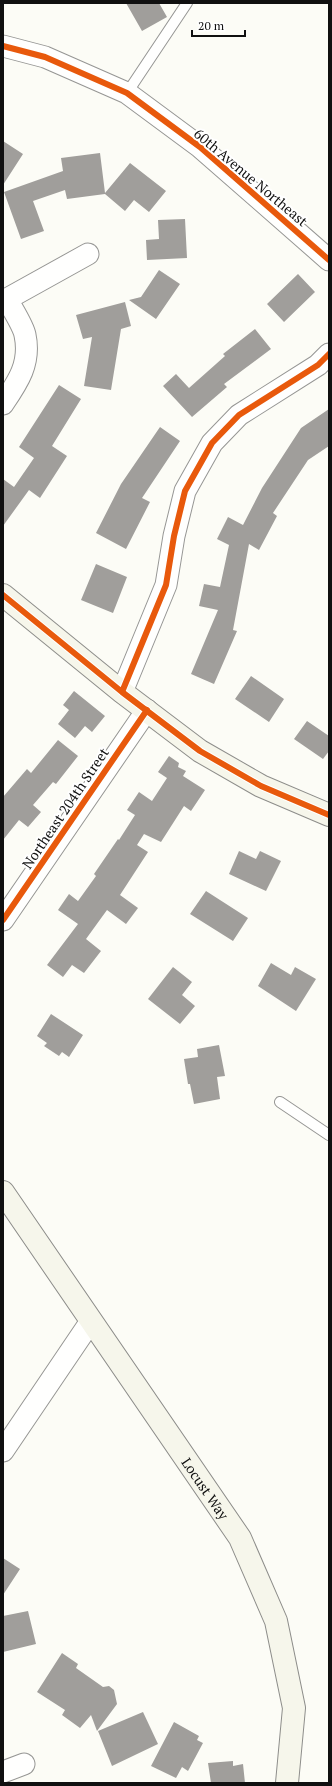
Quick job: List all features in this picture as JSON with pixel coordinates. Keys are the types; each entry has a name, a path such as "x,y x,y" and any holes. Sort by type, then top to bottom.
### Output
{"main road":[{"path":"3,595 122,692 200,751 261,786 329,815"},
{"name":"Locust Way","path":"3,1192 240,1538 276,1621 294,1708 287,1783"}],"street":[{"name":"60th Avenue Northeast","path":"3,46 45,57 127,93 200,148 329,260"},
{"path":"3,404 19,380 26,358 25,334 5,295 88,254"},
{"path":"122,692 166,585 174,536 185,491 212,444 239,415 318,365 329,354"},
{"name":"Northeast 204th Street","path":"3,920 147,710"},
{"path":"3,1451 91,1321"},
{"path":"3,1772 24,1764"}],"lane":[{"path":"127,93 187,3"},
{"path":"280,1102 329,1135"}],"building":[{"path":"126,3 159,3 167,17 142,31"},
{"path":"3,141 23,154 3,185"},
{"path":"100,153 105,193 130,163 166,191 149,212 134,200 125,211 105,194 67,199 65,190 33,201 44,231 21,239 4,192 63,171 61,158"},
{"path":"185,219 187,258 147,260 146,240 159,239 158,220"},
{"path":"159,270 180,284 156,319 129,300 141,297"},
{"path":"298,274 315,292 284,322 267,304"},
{"path":"125,302 131,326 121,329 111,390 84,386 92,337 83,339 76,315"},
{"path":"255,329 271,349 224,384 227,387 192,417 163,386 176,374 189,388 225,356 223,354"},
{"path":"59,385 81,399 52,446 67,456 40,498 29,490 3,526 3,479 14,487 34,458 19,447"},
{"path":"329,409 329,446 308,460 273,513 277,516 259,550 249,544 233,630 237,631 214,684 191,674 218,610 199,606 204,584 220,587 229,545 217,539 228,517 243,525 262,488 301,428"},
{"path":"160,427 180,441 142,498 150,502 126,549 96,533 121,484"},
{"path":"96,564 127,577 113,613 81,600"},
{"path":"251,676 284,699 269,722 235,699"},
{"path":"74,691 105,716 92,732 85,726 75,738 58,724 69,710 63,705"},
{"path":"307,721 329,736 329,751 323,759 294,739"},
{"path":"58,740 78,756 56,784 53,782 33,805 41,812 28,827 19,820 3,840 3,797 27,769 31,773"},
{"path":"169,756 179,763 178,767 186,771 183,776 205,790 191,811 184,806 161,842 144,834 137,845 148,852 120,895 138,908 126,924 107,910 86,939 101,951 84,973 72,965 63,977 47,965 78,924 58,910 69,894 78,901 96,876 94,874 135,815 127,810 139,792 152,801 167,778 158,772"},
{"path":"239,851 256,859 260,851 281,861 266,891 229,874"},
{"path":"206,891 248,918 233,941 190,914"},
{"path":"271,963 291,975 295,967 316,979 296,1011 258,986"},
{"path":"173,967 192,982 182,995 195,1006 180,1024 148,999"},
{"path":"51,1014 83,1035 69,1057 62,1052 59,1056 44,1046 47,1043 37,1036"},
{"path":"219,1045 225,1076 217,1077 220,1099 194,1104 190,1084 188,1084 184,1059 198,1057 197,1049"},
{"path":"3,1558 20,1569 3,1595"},
{"path":"28,1611 36,1644 3,1652 3,1616"},
{"path":"62,1653 78,1664 76,1668 103,1687 109,1686 114,1690 117,1704 97,1731 91,1715 80,1728 62,1715 65,1710 37,1692"},
{"path":"143,1712 158,1744 112,1766 98,1731"},
{"path":"174,1722 199,1736 197,1740 203,1743 188,1771 182,1767 176,1778 151,1766"},
{"path":"233,1761 233,1766 243,1764 245,1783 211,1783 208,1763"}],"cycle path":[{"path":"3,46 45,57 127,93 200,147 329,260"},
{"path":"122,692 166,585 174,536 185,491 212,443 239,415 318,365 329,354"},
{"path":"3,595 122,692 200,751 261,786 329,815"},
{"path":"3,920 147,710"}]}
